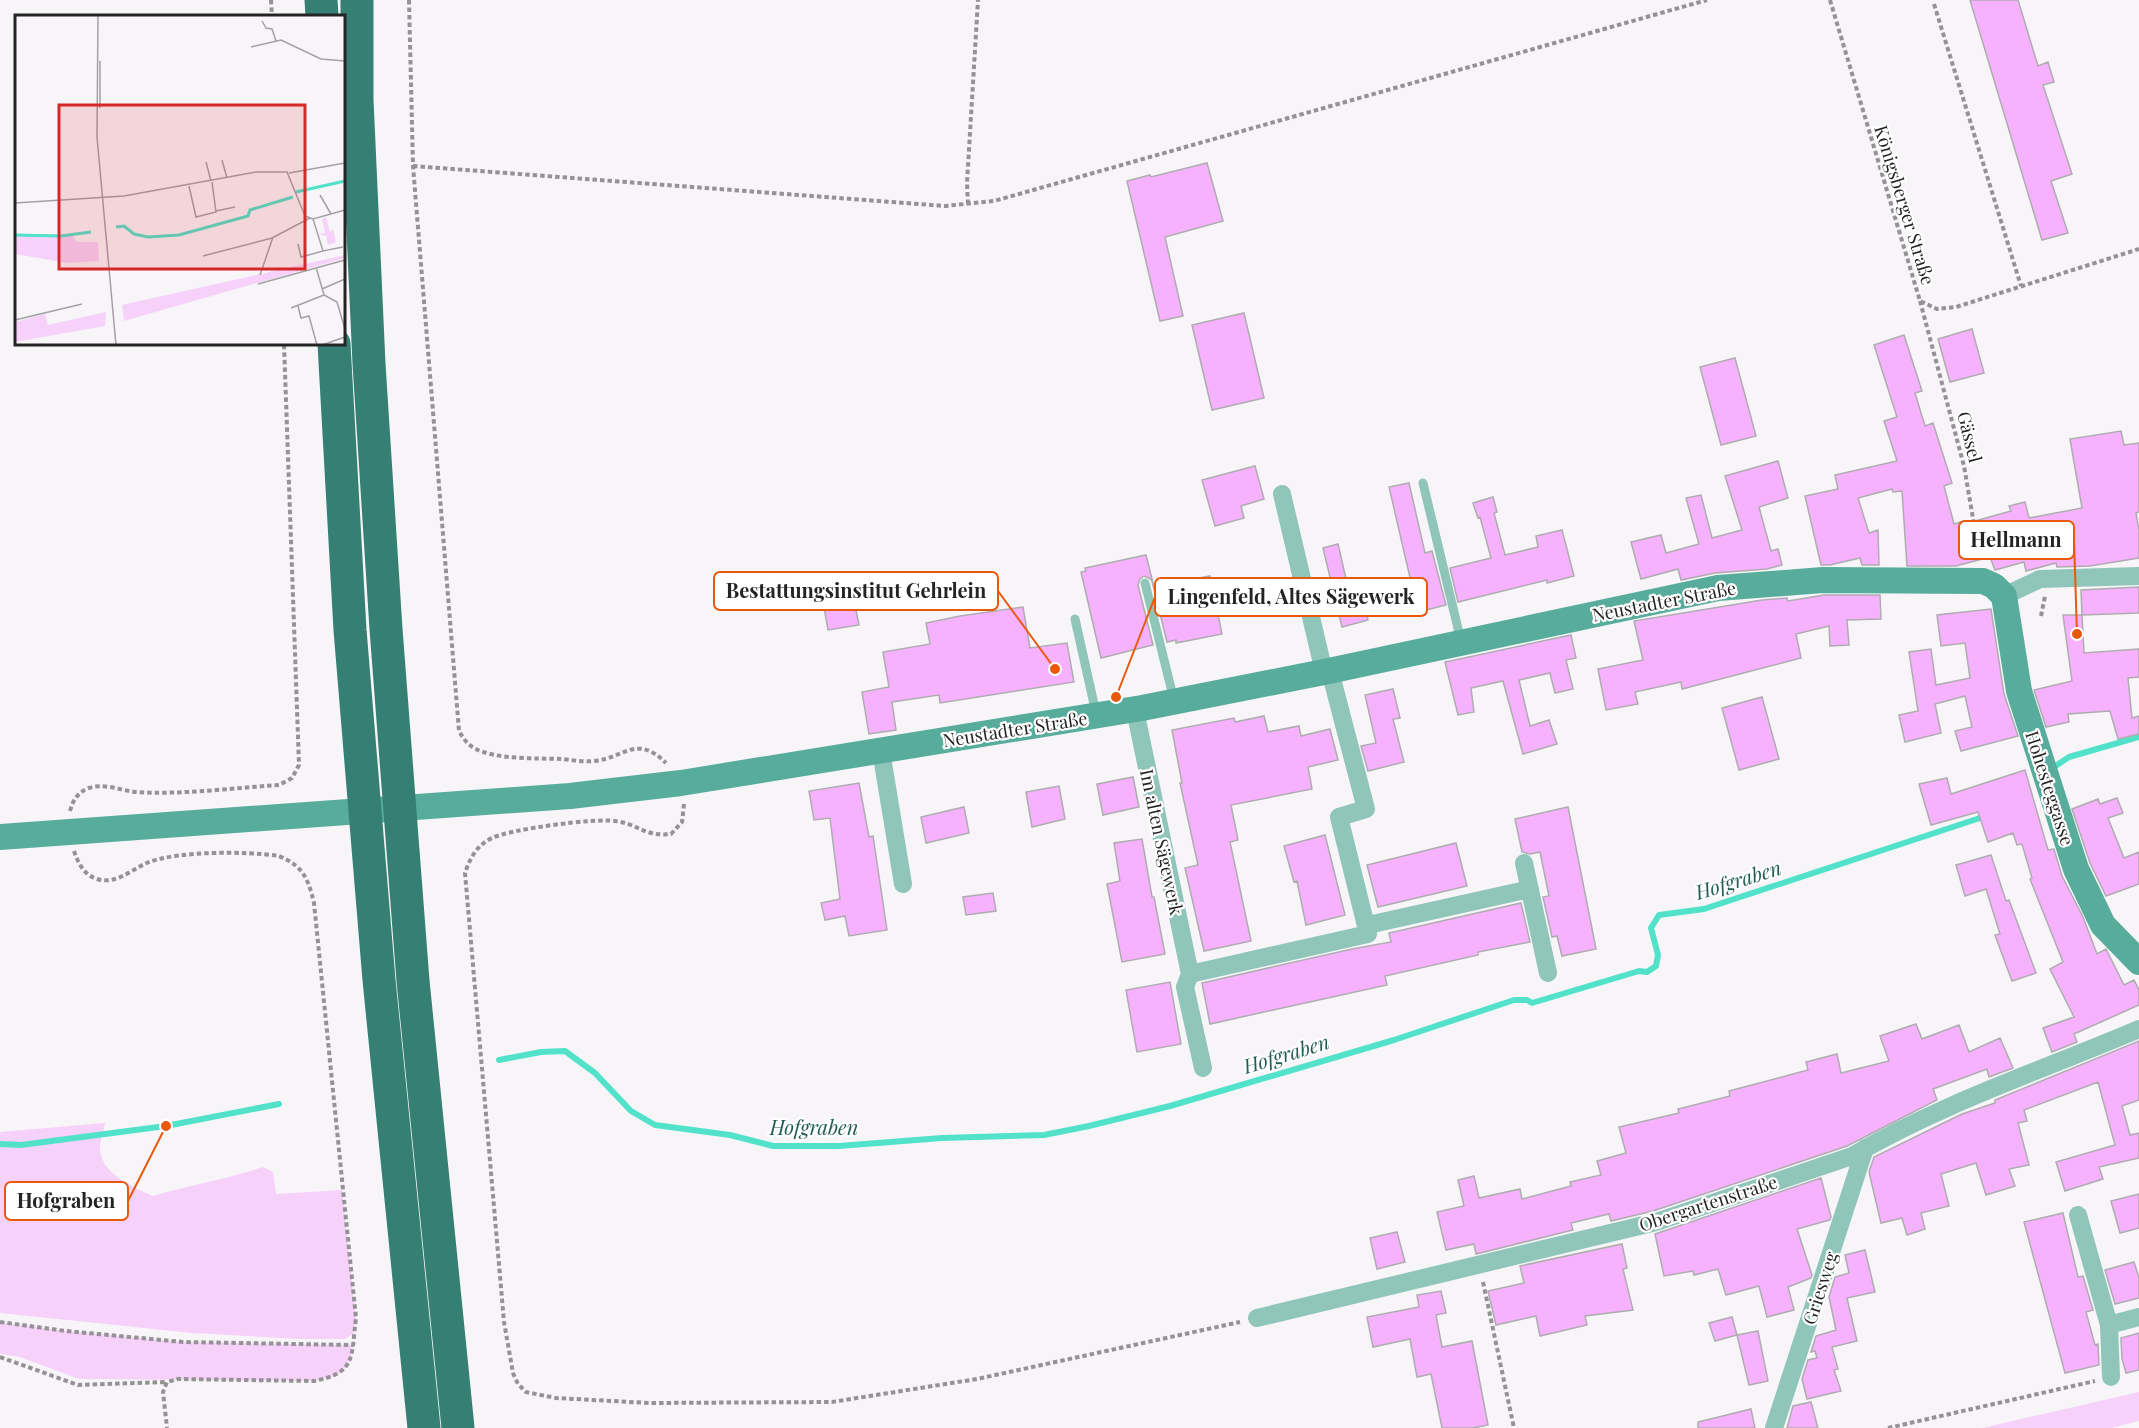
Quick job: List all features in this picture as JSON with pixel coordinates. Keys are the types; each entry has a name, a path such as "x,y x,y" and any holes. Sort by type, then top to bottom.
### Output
{"highway":[{"path":"321,0 322,15"},
{"path":"357,0 359,134 369,364 386,629 414,993 458,1428"},
{"path":"334,345 350,630 379,980 424,1428"}],"main road":[{"name":"Neustadter Straße","path":"0,837 460,805 570,796 681,783 1135,710 1327,672 1718,588 1823,580 1983,581"},
{"path":"1983,581 1994,586 2004,596"},
{"name":"Hohesteggasse","path":"2004,596 2019,691 2076,869 2103,925 2139,962"}],"street":[{"path":"1190,974 1368,934 1368,925 1340,817 1366,809 1327,672 1282,494"},
{"path":"2004,596 2040,579 2139,576"},
{"name":"Im alten Sägewerk","path":"1135,710 1190,974 1185,987 1203,1068"},
{"path":"881,751 903,884"},
{"path":"1524,863 1548,973"},
{"path":"1368,925 1530,889"},
{"name":"Obergartenstraße","path":"1257,1318 1656,1222 1852,1156 1962,1102 2139,1029"},
{"name":"Griesweg","path":"1774,1428 1865,1148"},
{"path":"2079,1215 2109,1324 2111,1377"},
{"path":"2109,1324 2139,1317"}],"lane":[{"path":"1423,483 1462,643"},
{"path":"1145,582 1174,702"},
{"path":"1075,619 1096,716"}],"path":[{"path":"409,0 413,166 459,732 465,742 476,749 497,755 594,762 634,748 646,750 658,755 681,783 684,804 682,822 671,834 656,836 638,827 611,820 512,831 492,838 478,848 470,859 465,873 504,1322 513,1373 518,1384 526,1392 556,1398 650,1402 832,1402 977,1379 1257,1318"},
{"path":"968,204 967,183 978,0"},
{"path":"413,166 945,206 994,201 1707,0"},
{"name":"Königsberger Straße","path":"1830,0 1920,302 1937,309 1956,307 2139,249"},
{"path":"1934,4 2020,286"},
{"name":"Gässel","path":"1920,302 1964,466 1983,581"},
{"path":"0,1357 78,1385 168,1382 178,1379 314,1382 332,1378 347,1368 351,1356 356,1318 314,903 309,884 301,869 291,861 267,854 183,854 149,862 111,880 97,879 86,873 78,862 72,848 69,814 72,802 87,788 97,786 134,792 279,785 292,778 299,765 284,345"},
{"path":"1479,1265 1514,1428"},
{"path":"0,1322 183,1342 353,1345"},
{"path":"1888,1428 2111,1377"},
{"path":"167,1428 163,1392 168,1382"}],"shaded area":[{"path":"105,1123 100,1151 107,1167 121,1180 153,1196 263,1167 273,1172 276,1194 342,1190 356,1318 354,1333 345,1339 300,1339 192,1333 0,1313 0,1132"},
{"path":"0,1322 183,1342 353,1345 349,1361 342,1372 314,1381 79,1379 20,1357 0,1354"},
{"path":"2139,1392 2139,1421 2111,1428 1982,1428"}],"building":[{"path":"1970,0 2018,0 2038,66 2048,62 2054,82 2043,85 2072,174 2051,181 2068,233 2042,240"},
{"path":"1207,163 1223,221 1165,237 1183,316 1160,321 1127,181"},
{"path":"1244,313 1264,398 1212,410 1192,325"},
{"path":"1972,329 1984,373 1950,382 1938,339"},
{"path":"1904,335 1922,391 1915,393 1925,426 1933,423 1952,483 1944,486 1954,524 1964,521 1964,524 2011,511 2009,506 2025,502 2029,518 2082,508 2070,439 2121,431 2124,445 2139,443 2139,512 2136,513 2139,530 2139,558 2090,566 2057,567 2056,563 2026,571 2024,562 1995,570 1990,557 1956,566 1907,566 1902,491 1893,492 1892,489 1858,498 1869,533 1878,530 1879,565 1862,565 1860,558 1821,565 1805,496 1838,489 1835,475 1897,461 1884,421 1897,417 1874,345"},
{"path":"1735,358 1756,436 1721,445 1700,367"},
{"path":"1778,461 1788,498 1759,507 1771,551 1778,549 1782,565 1767,569 1715,573 1681,580 1678,569 1641,579 1631,542 1661,535 1666,553 1699,544 1686,498 1701,495 1712,538 1742,530 1725,476"},
{"path":"1255,466 1264,499 1241,506 1244,518 1215,526 1202,480"},
{"path":"1409,483 1425,553 1432,551 1446,605 1418,612 1389,487"},
{"path":"1493,497 1497,512 1494,513 1505,555 1538,547 1536,536 1562,530 1574,576 1547,583 1547,580 1458,602 1450,568 1491,558 1480,517 1478,518 1473,503"},
{"path":"1338,544 1349,592 1361,589 1368,620 1342,627 1323,548"},
{"path":"1146,555 1154,587 1210,576 1222,634 1176,643 1176,640 1167,642 1152,581 1144,576 1138,585 1153,645 1101,658 1081,572 1086,571 1085,568"},
{"path":"836,583 841,607 855,605 859,625 828,630 820,585"},
{"path":"2139,587 2139,613 2082,615 2081,590"},
{"path":"1824,595 1880,595 1881,619 1847,620 1849,645 1830,646 1829,626 1796,634 1801,658 1682,689 1681,682 1635,692 1638,704 1606,710 1598,669 1643,660 1634,621 1762,600 1787,598 1788,601"},
{"path":"1023,607 1030,648 1067,643 1074,682 940,703 939,695 892,702 896,730 869,734 862,692 889,687 883,652 930,644 926,623"},
{"path":"1991,609 2004,694 2018,736 1961,751 1955,731 1972,727 1965,696 1935,704 1941,733 1905,742 1899,715 1918,711 1909,652 1931,649 1936,685 1970,678 1965,643 1941,646 1937,615"},
{"path":"2063,615 2082,615 2084,653 2139,649 2139,677 2128,678 2132,718 2139,716 2139,734 2118,739 2110,711 2068,714 2069,722 2046,727 2034,690 2072,681"},
{"path":"1571,635 1576,658 1566,660 1573,689 1555,693 1550,673 1519,680 1530,726 1549,720 1557,744 1523,754 1503,681 1471,688 1474,712 1458,715 1445,662"},
{"path":"1393,689 1400,718 1393,719 1404,762 1368,771 1361,746 1376,743 1365,695"},
{"path":"1762,697 1779,759 1739,770 1722,708"},
{"path":"1264,716 1268,732 1299,726 1301,736 1330,729 1338,760 1308,767 1312,789 1231,805 1238,840 1230,842 1251,941 1204,951 1185,868 1198,865 1180,783 1182,783 1172,730 1234,718 1235,722"},
{"path":"2025,770 2048,850 2054,849 2062,876 2083,917 2097,954 2106,949 2124,985 2134,980 2139,990 2139,1005 2074,1034 2077,1042 2052,1052 2043,1028 2074,1017 2050,969 2063,962 2030,879 2032,878 2022,844 2017,845 2013,833 1988,842 1978,812 1931,825 1919,784 1947,778 1951,794"},
{"path":"1133,777 1139,807 1103,815 1097,784"},
{"path":"859,783 869,837 873,836 887,930 849,936 845,916 825,920 821,903 840,899 830,818 814,820 809,791"},
{"path":"1059,786 1065,819 1032,827 1026,792"},
{"path":"2117,798 2123,813 2108,818 2124,858 2139,852 2139,884 2106,896 2090,863 2072,809 2098,799 2100,804"},
{"path":"964,807 969,833 926,843 921,817"},
{"path":"1568,807 1596,949 1562,956 1557,936 1552,937 1543,897 1549,896 1540,852 1530,854 1522,852 1515,819"},
{"path":"1325,835 1345,915 1306,925 1297,881 1294,882 1284,846"},
{"path":"1142,839 1165,954 1122,962 1107,884 1120,881 1114,843"},
{"path":"1456,843 1467,886 1378,907 1367,865"},
{"path":"1991,855 2006,901 2009,900 2036,973 2012,981 1995,935 2000,934 1986,889 1965,896 1956,865"},
{"path":"993,893 996,911 966,915 963,897"},
{"path":"1521,903 1530,942 1478,952 1478,955 1385,976 1387,985 1210,1024 1202,983 1391,942 1389,933"},
{"path":"1170,982 1181,1044 1137,1052 1126,990"},
{"path":"1916,1024 1922,1039 1959,1025 1969,1052 2000,1038 2013,1068 1989,1077 1987,1069 1933,1089 1937,1100 1847,1146 1653,1211 1611,1221 1609,1214 1571,1223 1573,1230 1476,1254 1474,1244 1446,1250 1437,1212 1464,1206 1458,1180 1474,1176 1479,1198 1520,1189 1522,1199 1571,1186 1570,1182 1601,1175 1597,1161 1626,1153 1619,1127 1679,1113 1678,1109 1730,1096 1729,1091 1808,1070 1806,1062 1837,1054 1841,1073 1889,1061 1880,1036"},
{"path":"2139,1041 2139,1100 2122,1106 2130,1135 2139,1133 2139,1158 2099,1167 2103,1179 2065,1191 2056,1162 2115,1145 2098,1082 2024,1110 2027,1121 2018,1123 2029,1165 2009,1169 2015,1186 1986,1195 1976,1163 1941,1174 1949,1206 1921,1213 1925,1229 1907,1235 1902,1218 1881,1223 1869,1172 1874,1157 1962,1114 1995,1103 1995,1100"},
{"path":"1821,1178 1831,1217 1830,1220 1797,1229 1812,1275 1811,1278 1788,1287 1794,1310 1767,1317 1759,1286 1726,1295 1718,1269 1694,1275 1693,1271 1664,1276 1655,1234"},
{"path":"2139,1194 2139,1228 2120,1233 2111,1201"},
{"path":"2063,1213 2078,1277 2083,1276 2093,1310 2086,1312 2095,1345 2098,1344 2099,1365 2065,1373 2024,1222"},
{"path":"1397,1232 1405,1262 1377,1269 1370,1238"},
{"path":"1622,1244 1627,1268 1623,1269 1633,1310 1585,1316 1587,1325 1540,1336 1536,1316 1496,1325 1488,1291 1524,1283 1520,1266"},
{"path":"1865,1250 1875,1292 1847,1298 1857,1341 1832,1347 1838,1369 1834,1370 1841,1391 1807,1399 1802,1379 1808,1360 1817,1358 1815,1351 1811,1352 1816,1336 1836,1330 1829,1297 1835,1277 1849,1273 1845,1255"},
{"path":"2134,1262 2139,1278 2139,1298 2115,1304 2105,1270"},
{"path":"1441,1291 1446,1313 1436,1315 1442,1347 1472,1341 1488,1425 1473,1428 1442,1428 1431,1374 1417,1377 1410,1339 1373,1347 1367,1317 1419,1307 1417,1295"},
{"path":"1732,1317 1737,1335 1715,1341 1709,1323"},
{"path":"1758,1331 1768,1381 1749,1385 1737,1335"},
{"path":"2139,1333 2139,1370 2126,1373 2122,1359 2121,1338"},
{"path":"1811,1402 1818,1428 1787,1428 1793,1406"},
{"path":"1751,1409 1755,1428 1698,1428 1698,1422"}],"waterway":[{"name":"Hofgraben","path":"2057,765 2069,757 2139,737"},
{"name":"Hofgraben","path":"499,1060 541,1052 565,1051 595,1073 631,1111 655,1125 730,1135 773,1146 839,1146 942,1138 1044,1135 1170,1106 1394,1040 1514,1000 1527,1000 1532,1003 1639,971 1647,972 1656,966 1658,955 1651,928 1659,915 1704,909 1986,816"},
{"name":"Hofgraben","path":"0,1144 21,1145 166,1126 279,1104"}],"place":[{"name":"Hellmann","path":"2077,634"},
{"name":"Bestattungsinstitut Gehrlein","path":"1055,669"},
{"name":"Lingenfeld, Altes Sägewerk","path":"1116,697"},
{"name":"Hofgraben","path":"166,1126"}]}
